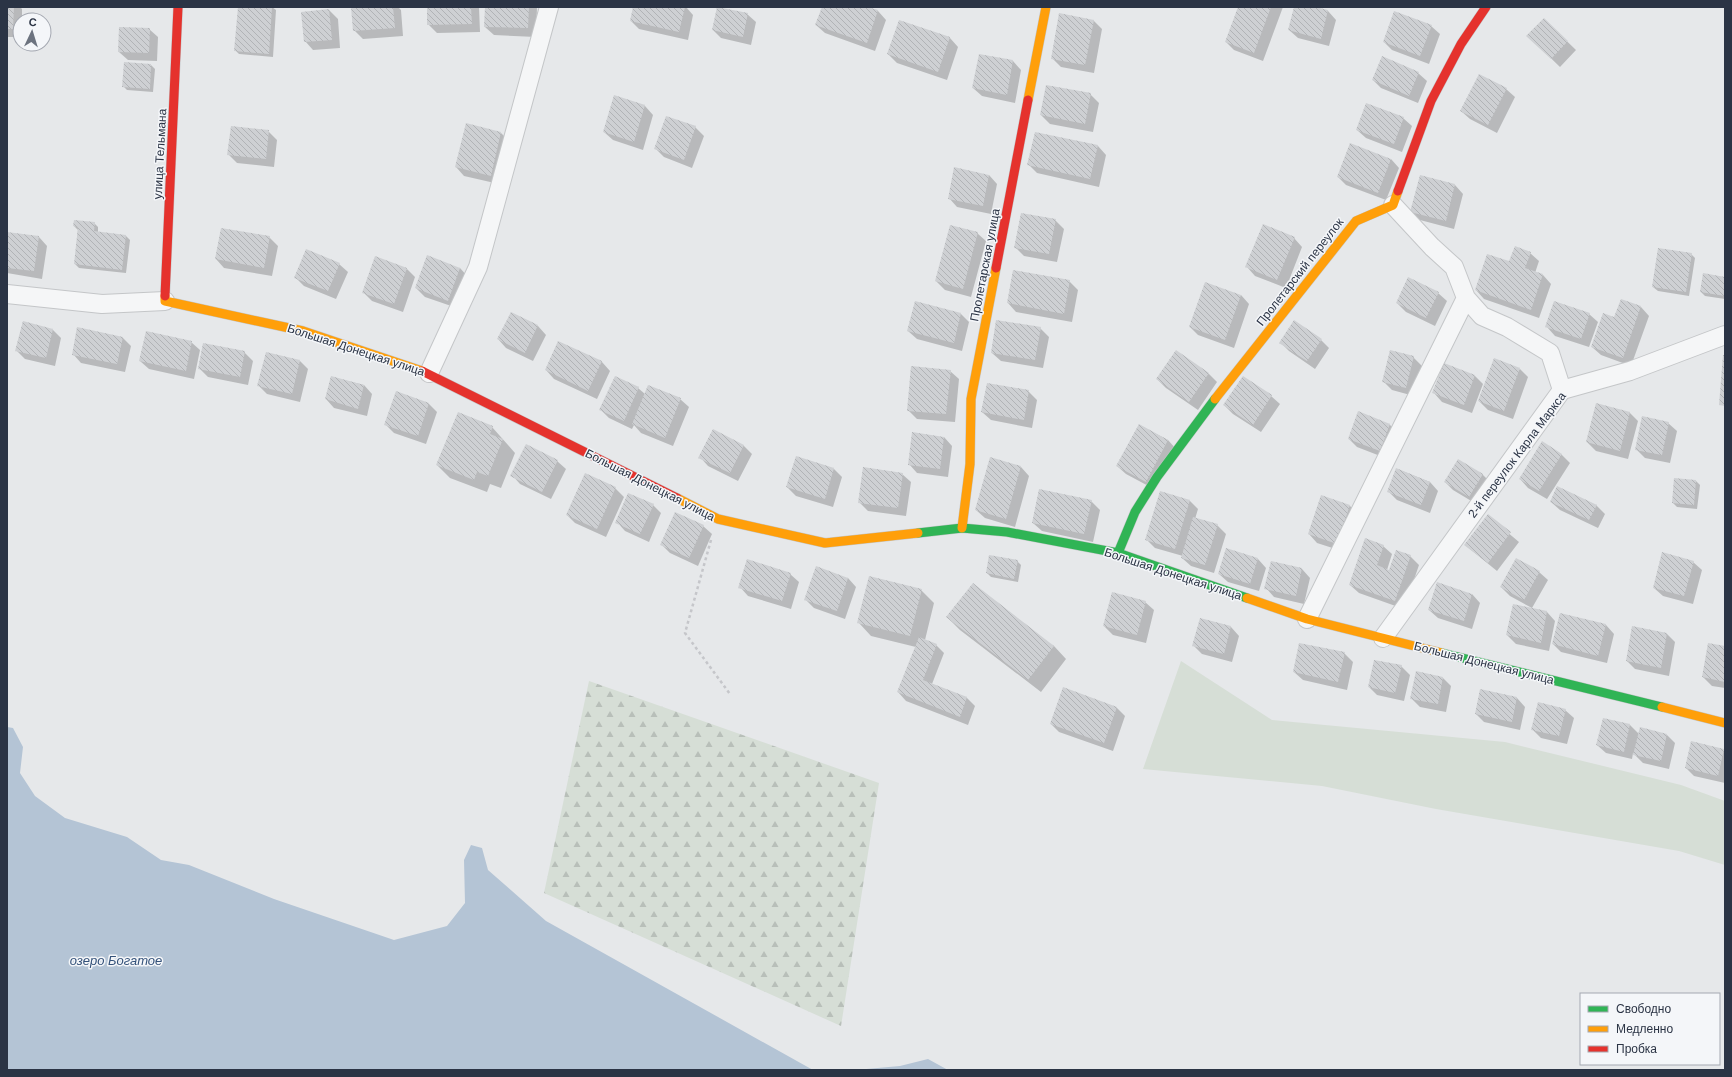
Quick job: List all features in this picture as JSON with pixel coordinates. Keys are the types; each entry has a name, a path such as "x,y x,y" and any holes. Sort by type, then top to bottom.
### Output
{"street":[{"name":"улица Тельмана","path":"165,301 178,7"},
{"path":"429,373 478,267 548,7"},
{"name":"Пролетарская улица","path":"962,528 970,464 971,399 1046,7"},
{"path":"1486,7 1461,44 1431,101 1393,205 1432,247 1454,266 1466,298 1482,316 1507,327 1550,353 1562,390"},
{"name":"Пролетарский переулок","path":"1118,553 1134,512 1157,477 1228,381 1356,221 1393,205"},
{"name":"Большая Донецкая улица","path":"7,294 102,304 165,301 303,331 429,373 718,519 825,543 962,528 1007,532 1118,553 1307,619 1725,723"},
{"path":"1307,619 1466,298"},
{"name":"2-й переулок Карла Маркса","path":"1383,638 1562,390 1630,371 1725,335"}],"path":[{"path":"718,519 685,633 730,694"}],"green space":[{"path":"1181,661 1272,720 1505,742 1681,785 1725,801 1725,865 1679,851 1436,809 1322,786 1143,769"},
{"path":"589,681 879,783 841,1026 544,893"}],"water":[{"name":"озеро Богатое","path":"7,727 13,728 23,747 20,773 35,796 65,818 127,837 161,860 189,865 274,899 394,940 447,926 465,903 464,860 471,845 482,848 488,870 546,921 813,1070 7,1070"},
{"path":"928,1059 948,1070 855,1070 900,1066"}],"building":[{"path":"7,7 14,7 14,12 12,12 12,29 7,29"},
{"path":"238,7 272,7 269,54 234,51"},
{"path":"351,7 393,7 395,28 353,31"},
{"path":"427,7 471,7 472,24 427,25"},
{"path":"485,7 529,7 528,28 484,27"},
{"path":"633,7 685,7 679,32 630,21"},
{"path":"717,7 748,13 743,37 712,30"},
{"path":"822,7 868,7 878,10 867,43 815,25"},
{"path":"1238,7 1271,7 1254,53 1225,42"},
{"path":"1294,7 1316,7 1328,10 1321,39 1288,30"},
{"path":"329,9 332,40 304,42 301,12"},
{"path":"1394,11 1432,25 1420,56 1383,42"},
{"path":"1059,13 1094,20 1085,65 1051,59"},
{"path":"1544,18 1568,41 1551,59 1526,36"},
{"path":"899,20 950,37 938,72 887,54"},
{"path":"119,27 150,28 149,53 118,52"},
{"path":"979,54 1013,60 1007,95 972,88"},
{"path":"1382,56 1419,72 1409,96 1372,80"},
{"path":"124,62 151,64 150,89 122,87"},
{"path":"1479,74 1507,88 1488,125 1460,111"},
{"path":"1046,85 1091,93 1085,124 1040,115"},
{"path":"614,95 645,105 634,142 603,132"},
{"path":"1366,103 1404,117 1394,144 1356,130"},
{"path":"666,116 696,126 684,160 654,149"},
{"path":"466,123 501,132 491,176 455,167"},
{"path":"231,126 269,130 266,159 227,155"},
{"path":"1035,132 1098,145 1090,179 1027,165"},
{"path":"1350,143 1391,159 1378,193 1337,177"},
{"path":"954,167 989,175 983,206 948,199"},
{"path":"1420,175 1455,184 1446,221 1410,212"},
{"path":"1021,213 1056,219 1049,254 1014,248"},
{"path":"74,220 95,222 94,231 126,235 122,270 74,264 78,227 73,226"},
{"path":"1263,224 1295,237 1277,280 1245,267"},
{"path":"950,225 978,232 963,289 935,281"},
{"path":"221,228 270,236 264,268 215,259"},
{"path":"7,232 39,236 34,271 7,268"},
{"path":"1515,246 1531,252 1525,268 1543,274 1531,310 1475,290 1487,254 1509,261"},
{"path":"1658,248 1692,253 1686,292 1652,287"},
{"path":"306,249 340,263 328,291 294,278"},
{"path":"427,255 460,268 448,301 415,288"},
{"path":"375,256 407,268 394,304 362,293"},
{"path":"1013,270 1070,280 1064,314 1007,303"},
{"path":"1703,273 1725,277 1725,296 1700,292"},
{"path":"1408,277 1439,292 1426,318 1396,303"},
{"path":"1205,282 1241,295 1225,340 1189,327"},
{"path":"1621,299 1641,306 1623,358 1591,347 1603,313 1614,317"},
{"path":"915,301 961,313 954,343 907,331"},
{"path":"1554,301 1590,313 1581,339 1545,327"},
{"path":"511,312 538,325 525,353 497,339"},
{"path":"996,320 1041,327 1035,360 991,353"},
{"path":"1294,320 1322,339 1307,361 1279,343"},
{"path":"23,321 53,329 46,358 15,351"},
{"path":"77,327 123,337 117,364 72,355"},
{"path":"146,331 192,341 186,371 139,361"},
{"path":"558,341 602,361 588,391 545,370"},
{"path":"203,343 245,351 240,377 198,369"},
{"path":"1176,350 1209,373 1189,402 1156,379"},
{"path":"1390,350 1414,356 1406,388 1382,382"},
{"path":"266,352 300,360 292,394 257,386"},
{"path":"1723,355 1725,355 1725,406 1719,405"},
{"path":"1494,358 1520,368 1504,411 1478,401"},
{"path":"1444,363 1475,375 1464,405 1432,393"},
{"path":"911,366 951,370 946,414 907,411"},
{"path":"331,376 364,385 358,409 325,399"},
{"path":"615,376 639,387 624,421 599,410"},
{"path":"1243,376 1272,395 1253,425 1223,405"},
{"path":"987,383 1029,390 1024,420 981,412"},
{"path":"648,385 681,398 665,438 632,424"},
{"path":"396,391 429,403 418,436 384,425"},
{"path":"1596,403 1630,412 1620,451 1586,442"},
{"path":"1358,411 1390,424 1380,451 1348,439"},
{"path":"458,412 493,426 490,434 503,439 488,476 477,472 474,480 436,465"},
{"path":"1642,416 1669,422 1662,455 1635,450"},
{"path":"1139,424 1168,440 1146,482 1116,466"},
{"path":"713,429 744,445 730,473 698,458"},
{"path":"912,432 944,437 940,469 908,465"},
{"path":"1542,441 1562,454 1539,491 1519,479"},
{"path":"526,444 558,460 542,492 510,476"},
{"path":"796,456 834,468 825,499 786,487"},
{"path":"990,457 1021,466 1006,519 975,510"},
{"path":"1458,459 1483,474 1469,497 1444,482"},
{"path":"863,467 903,473 898,508 858,503"},
{"path":"1396,468 1430,482 1421,505 1387,492"},
{"path":"585,473 616,487 597,529 566,515"},
{"path":"1674,478 1696,480 1694,505 1672,503"},
{"path":"1557,486 1597,505 1589,520 1550,502"},
{"path":"1039,489 1092,500 1084,534 1032,523"},
{"path":"1160,491 1190,500 1175,549 1145,540"},
{"path":"628,493 654,504 640,534 615,523"},
{"path":"1321,495 1350,505 1337,544 1308,534"},
{"path":"675,512 704,525 689,558 660,545"},
{"path":"1488,514 1511,532 1488,563 1464,545"},
{"path":"1193,517 1218,524 1205,565 1181,558"},
{"path":"1365,538 1384,545 1377,565 1389,570 1396,550 1411,555 1395,601 1349,585"},
{"path":"1226,548 1258,558 1250,584 1218,574"},
{"path":"1662,552 1694,561 1684,596 1653,588"},
{"path":"989,555 1018,560 1014,579 986,573"},
{"path":"1516,558 1540,571 1524,600 1500,587"},
{"path":"747,559 791,573 782,601 738,588"},
{"path":"1271,561 1302,568 1296,596 1264,589"},
{"path":"816,566 848,578 837,611 804,600"},
{"path":"869,576 922,589 910,636 857,623"},
{"path":"1437,582 1472,594 1464,621 1428,610"},
{"path":"973,583 1054,646 1028,680 946,617"},
{"path":"1112,592 1146,601 1137,635 1103,626"},
{"path":"1513,604 1547,611 1541,643 1506,635"},
{"path":"1560,613 1606,624 1598,656 1552,644"},
{"path":"1200,618 1231,626 1224,654 1192,646"},
{"path":"1632,626 1667,633 1661,668 1626,661"},
{"path":"919,637 937,644 923,680 967,697 960,717 897,692"},
{"path":"1299,643 1345,652 1338,682 1293,672"},
{"path":"1708,643 1725,646 1725,682 1702,677"},
{"path":"1374,660 1402,665 1395,693 1368,687"},
{"path":"1416,671 1443,677 1438,704 1410,699"},
{"path":"1063,687 1117,707 1104,743 1050,724"},
{"path":"1480,689 1517,697 1512,722 1475,714"},
{"path":"1538,702 1566,709 1559,736 1531,730"},
{"path":"1603,718 1630,724 1624,752 1596,745"},
{"path":"1640,727 1667,734 1661,761 1633,755"},
{"path":"1691,741 1724,749 1718,776 1685,768"}],"traffic: fast":[{"path":"1118,553 1135,512 1157,477 1215,399"},
{"path":"918,533 962,528 1007,532 1118,553 1247,598"},
{"path":"1442,653 1662,707"}],"traffic: slow":[{"path":"1028,100 1046,7"},
{"path":"1215,399 1356,221 1393,205 1398,191"},
{"path":"962,528 970,464 971,399 996,268"},
{"path":"165,296 165,301 303,331 422,371"},
{"path":"677,498 718,519 825,543 918,533"},
{"path":"1247,598 1307,619 1442,653"},
{"path":"1662,707 1725,723"}],"traffic: jam":[{"path":"165,296 178,7"},
{"path":"1398,191 1431,101 1461,44 1486,7"},
{"path":"996,268 1028,100"},
{"path":"422,371 677,498"}]}
